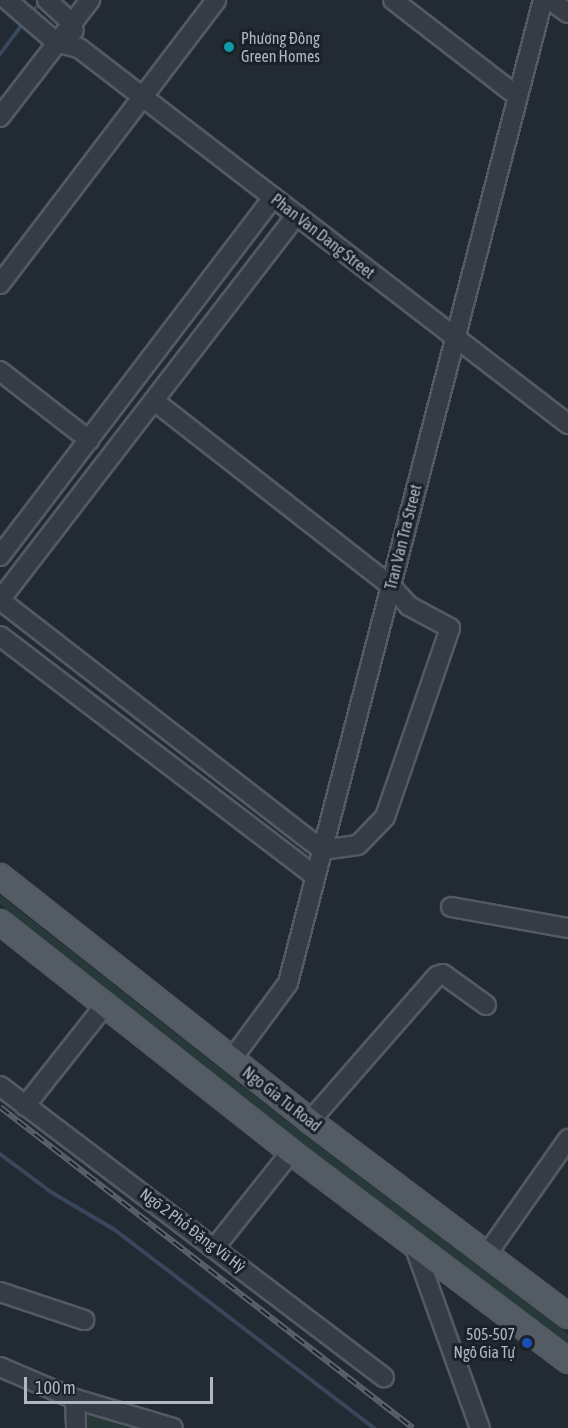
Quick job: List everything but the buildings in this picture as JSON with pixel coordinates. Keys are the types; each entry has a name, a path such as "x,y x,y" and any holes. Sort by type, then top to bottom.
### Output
{"main road":[{"name":"Ngo Gia Tu Road","path":"0,876 310,1121 567,1312"},
{"path":"0,922 291,1152 568,1361"}],"street":[{"name":"Phan Van Dang Street","path":"7,0 56,42 79,48 568,424"},
{"path":"0,117 71,21 90,0"},
{"path":"0,284 216,0"},
{"path":"393,0 517,96"},
{"name":"Tran Van Tra Street","path":"232,1059 288,983 543,0"},
{"path":"550,0 568,13"},
{"path":"49,1 71,21 79,48"},
{"path":"0,556 273,197"},
{"path":"154,401 391,586 409,606 450,628 385,817 358,845 322,850 0,600 297,215"},
{"path":"0,371 88,440"},
{"path":"0,636 315,876"},
{"path":"451,907 568,928"},
{"path":"310,1121 406,1009 440,974 486,1005"},
{"path":"25,1106 105,1005"},
{"name":"Ngõ 2 Phố Đặng Vũ Hỷ","path":"0,1086 216,1246 384,1378"},
{"path":"487,1254 568,1139"},
{"path":"216,1246 291,1152"},
{"path":"414,1245 480,1428"},
{"path":"0,1292 84,1320"},
{"path":"0,1367 75,1399 173,1428"},
{"path":"75,1399 76,1428"}],"shaded area":[{"path":"0,895 302,1133 568,1334 568,1343 298,1140 0,904"},
{"path":"82,1406 150,1428 82,1428"}],"waterway":[{"path":"31,14 41,1"},
{"path":"0,54 24,22"},
{"path":"0,1154 51,1192 115,1230 374,1428"}],"railway":[{"path":"0,1107 413,1428"}],"place":[{"name":"Phương Đông Green Homes","path":"229,47"},
{"name":"505-507 Ngô Gia Tự","path":"527,1343"}]}
